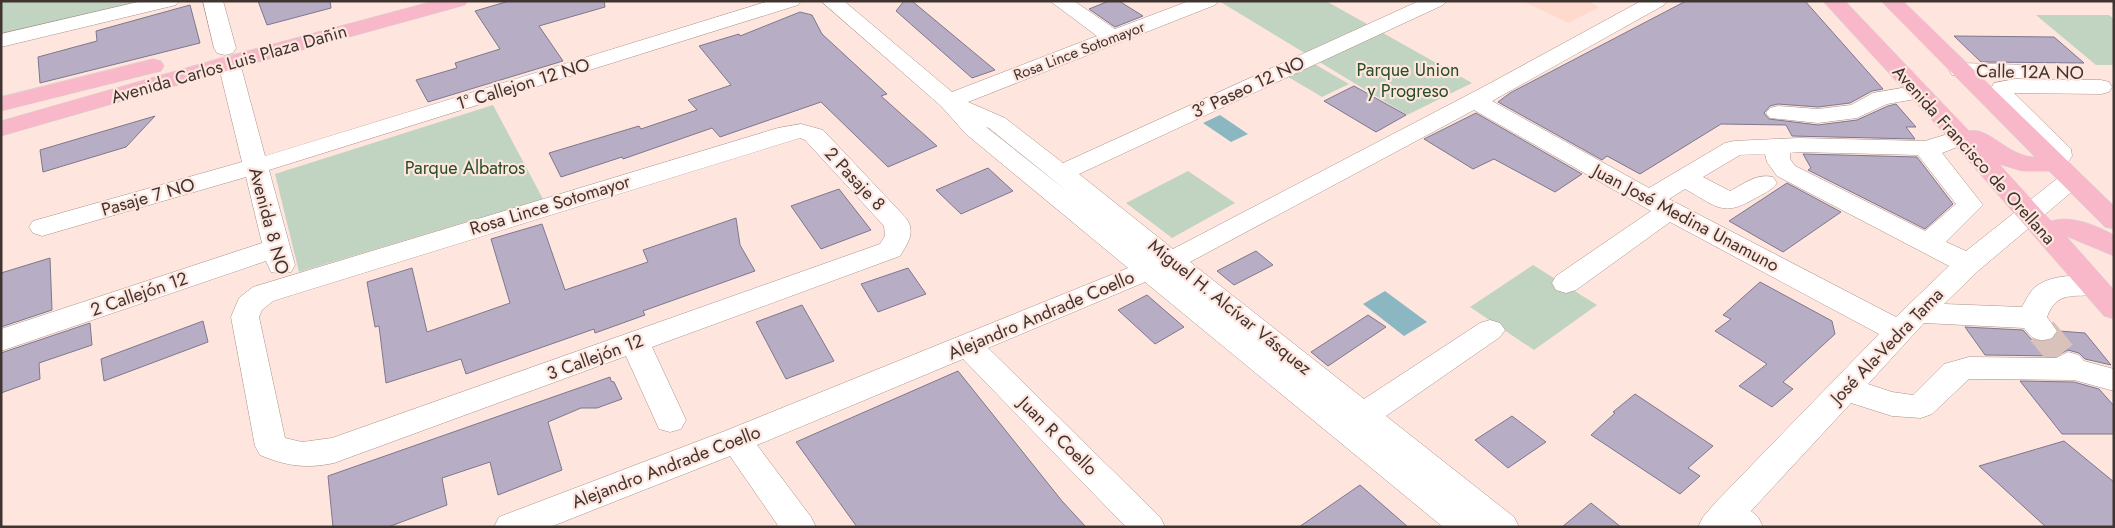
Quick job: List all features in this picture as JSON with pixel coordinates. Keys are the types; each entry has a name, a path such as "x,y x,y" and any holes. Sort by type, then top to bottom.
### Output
{"main road":[{"name":"Avenida Carlos Luis Plaza Dañin","path":"1,129 227,55 402,1"},
{"name":"Avenida Carlos Luis Plaza Dañin","path":"1,104 113,76 227,55 458,1"},
{"name":"Avenida Francisco de Orellana","path":"1832,1 1961,137 2114,309"},
{"path":"1890,1 2114,221"},
{"path":"1868,38 1907,66 1991,152 2006,159 2022,163 2064,170"},
{"path":"1,110 113,76"},
{"path":"1,100 65,88"},
{"path":"2055,244 2052,238 2053,232 2063,228 2091,233 2114,247"}],"street":[{"path":"1,41 169,1"},
{"name":"Avenida 8 NO","path":"213,1 254,167 286,285 263,294 249,305 245,317 271,446"},
{"name":"1º Callejon 12 NO","path":"254,167 791,1"},
{"name":"Miguel H. Alcívar Vásquez","path":"831,1 949,101 974,129 1363,416 1502,527"},
{"path":"1060,1 1114,38"},
{"name":"Rosa Lince Sotomayor","path":"949,101 1208,1"},
{"name":"3º Paseo 12 NO","path":"1062,172 1436,1"},
{"name":"Alejandro Andrade Coello","path":"511,527 736,440 1160,266 1475,101 1657,1"},
{"name":"Calle 12A NO","path":"1960,70 2107,82"},
{"name":"Calle 12A NO","path":"2064,170 2059,149 2003,95 2002,88 2107,82"},
{"path":"1778,112 1818,116 1857,111 1882,98 1919,92"},
{"name":"Miguel H. Alcívar Vásquez","path":"949,101 997,123 1062,172 1160,266 1468,527"},
{"name":"Juan José Medina Unamuno","path":"1475,101 1659,205 1908,322"},
{"name":"Rosa Lince Sotomayor","path":"286,285 787,133 801,131 814,135"},
{"name":"2 Pasaje 8","path":"814,135 896,224"},
{"path":"1566,283 1659,205 1685,178 1734,148 1780,146 1925,148 1937,147 1961,137"},
{"path":"1780,146 1777,153 1778,163 1786,171"},
{"path":"1734,148 1786,171 1968,264"},
{"path":"1925,148 1970,205 1995,241"},
{"name":"Pasaje 7 NO","path":"42,227 254,167"},
{"name":"José Ala-Vedra Tama","path":"1729,522 1846,388 1908,322 1968,264 2028,214 2064,170"},
{"path":"1685,178 1730,202 1764,182"},
{"path":"1928,243 1970,205"},
{"name":"3 Callejón 12","path":"271,446 287,453 308,456 334,450 890,250 898,236 896,224"},
{"name":"2 Callejón 12","path":"1,340 277,248"},
{"path":"1908,322 2037,324 2038,300 2051,289 2093,286"},
{"path":"1363,416 1490,330"},
{"path":"635,343 670,420"},
{"name":"Juan R Coello","path":"968,346 1148,527"},
{"path":"1846,388 1883,404 1904,408 1921,406 1955,372 1969,368 2071,366 2114,380"},
{"path":"736,440 799,527"}],"shaded area":[{"path":"1587,1 1599,7 1569,23 1524,2"}],"green space":[{"path":"1,1 169,1 1,41"},
{"name":"Parque Union y Progreso","path":"1219,1 1326,1 1472,83 1407,115"},
{"path":"2036,15 2109,15 2114,19 2114,65 2096,65"},
{"path":"1311,62 1349,84 1322,97 1285,75"},
{"name":"Parque Albatros","path":"493,105 543,199 299,272 275,174"},
{"path":"1188,171 1235,203 1172,238 1126,203"},
{"path":"1533,265 1597,305 1534,350 1470,307"}],"water":[{"path":"1220,115 1248,134 1231,142 1203,123"},
{"path":"1385,291 1427,322 1404,336 1363,304"}],"building":[{"path":"258,1 330,1 331,8 267,25"},
{"path":"509,1 604,1 605,7 539,26 563,61 428,102 416,80 457,68 455,63 500,49 475,11"},
{"path":"904,1 912,1 995,70 972,78 896,11"},
{"path":"1109,1 1119,1 1143,16 1115,27 1089,9"},
{"path":"1686,1 1805,1 1883,89 1872,91 1850,103 1818,107 1778,104 1770,106 1764,113 1769,119 1818,125 1857,120 1896,104 1916,127 1906,127 1915,139 1792,136 1786,125 1721,124 1640,174 1607,156 1602,160 1498,102 1510,93"},
{"path":"190,5 200,43 40,83 38,57 97,41 96,31"},
{"path":"800,12 812,15 822,34 887,94 881,96 937,146 888,167 821,102 720,137 712,128 623,159 622,157 561,177 549,153 639,126 641,129 697,110 688,100 731,85 699,46 739,34 740,36"},
{"path":"1954,36 2054,37 2084,63 1981,62"},
{"path":"1354,86 1406,115 1376,132 1324,101"},
{"path":"1476,113 1582,174 1555,192 1494,159 1473,169 1424,139"},
{"path":"155,116 126,147 43,172 40,150"},
{"path":"1803,154 1917,157 1953,204 1925,229 1808,170 1811,168"},
{"path":"988,168 1013,191 961,214 936,190"},
{"path":"1787,183 1841,212 1783,252 1729,221"},
{"path":"839,189 871,230 821,249 791,206"},
{"path":"736,218 740,245 755,271 643,311 645,315 595,333 594,329 466,374 461,359 386,383 379,326 375,327 367,282 412,268 427,332 510,303 491,239 542,224 565,290 648,262 643,250"},
{"path":"1256,251 1273,265 1234,285 1217,271"},
{"path":"50,258 52,310 1,327 1,273"},
{"path":"908,268 926,294 878,312 861,284"},
{"path":"1760,282 1832,321 1835,334 1783,382 1793,389 1772,407 1739,386 1767,364 1715,331 1731,319 1723,315"},
{"path":"1147,295 1184,327 1155,344 1118,310"},
{"path":"802,305 834,361 786,379 756,322"},
{"path":"1368,315 1386,327 1328,366 1311,352"},
{"path":"203,321 208,342 104,381 101,359"},
{"path":"90,323 92,345 39,363 40,379 1,393 1,353"},
{"path":"1965,327 2023,330 2031,339 2039,342 2053,340 2059,331 2085,333 2111,365 2085,359 2079,353 2068,350 2056,356 1985,355"},
{"path":"958,371 1062,501 1086,527 857,527 796,442"},
{"path":"610,377 622,399 597,408 581,408 548,422 562,470 498,495 490,462 442,478 447,505 388,527 333,527 328,476"},
{"path":"2020,381 2074,382 2099,389 2114,406 2114,434 2062,434"},
{"path":"1635,394 1713,446 1688,468 1700,476 1680,494 1591,435 1615,413 1613,412"},
{"path":"1512,416 1546,442 1508,468 1475,440"},
{"path":"2064,441 2114,482 2114,527 2046,527 1979,466"},
{"path":"1360,485 1408,527 1299,527"},
{"path":"1591,503 1621,527 1562,527"}],"tunnel":[{"path":"2042,331 2068,363"}]}
